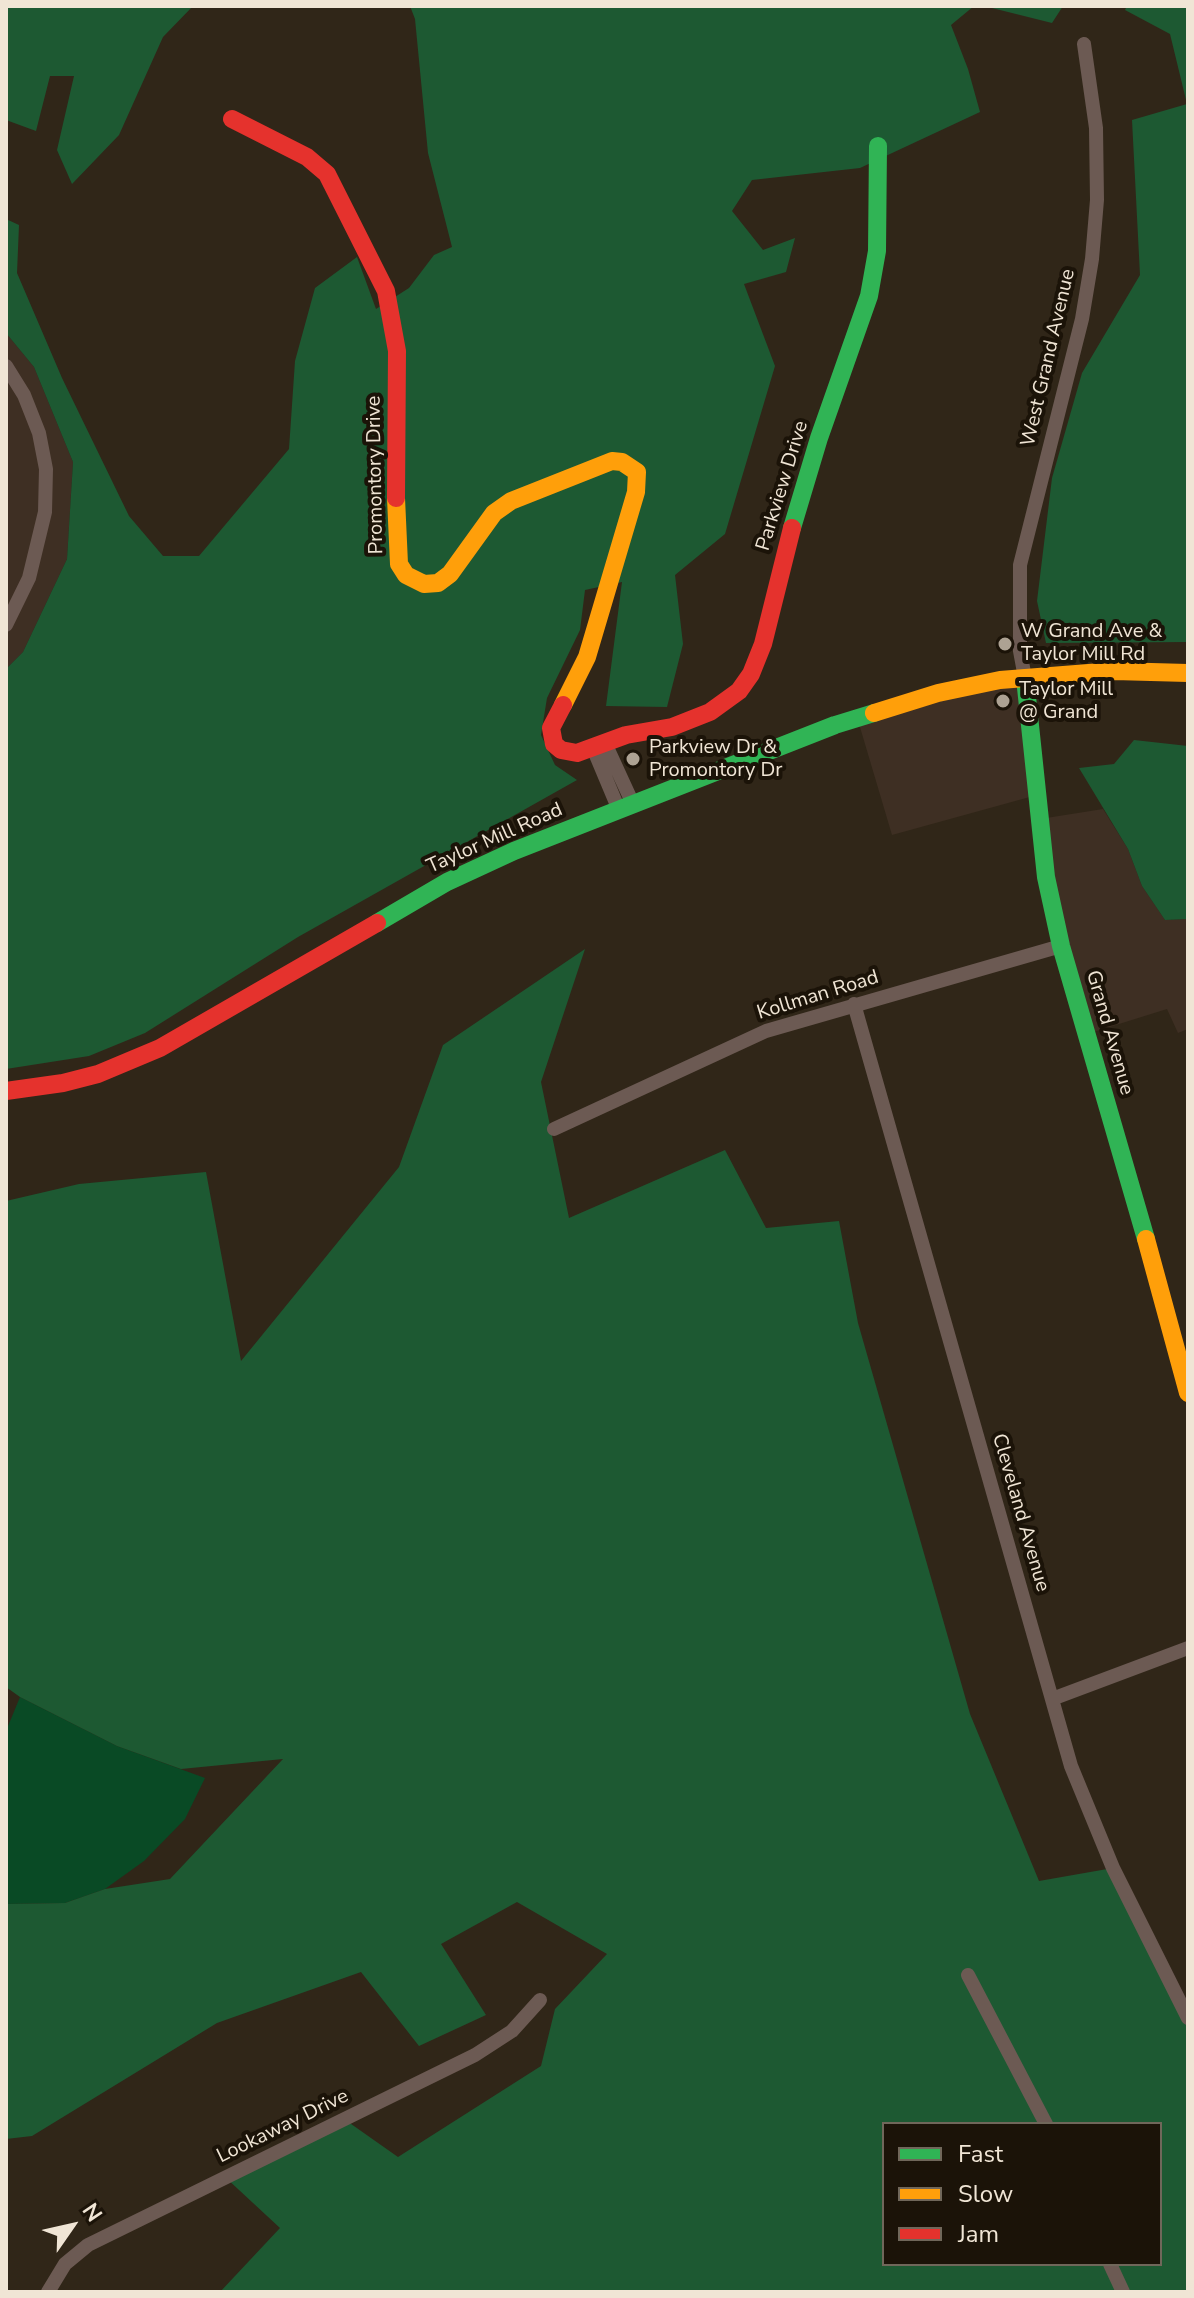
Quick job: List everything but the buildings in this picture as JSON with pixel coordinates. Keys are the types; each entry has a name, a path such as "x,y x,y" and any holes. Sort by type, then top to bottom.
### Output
{"street":[{"name":"West Grand Avenue","path":"1025,678 1020,651 1020,565 1082,319 1092,259 1097,200 1096,128 1084,44"},
{"name":"Promontory Drive","path":"232,119 307,157 327,174 386,291 397,351 396,531 399,564 406,575 424,584 438,583 450,574 494,513 511,501 612,461 622,462 637,472 636,492 587,657 551,728 554,744 561,750 577,753 599,745"},
{"name":"Parkview Drive","path":"599,745 626,735 672,727 710,712 739,691 751,674 763,645 790,534 819,438 869,296 877,251 878,146"},
{"path":"6,366 24,395 39,433 46,469 45,512 29,578 6,625"},
{"name":"Taylor Mill Road","path":"6,1091 63,1083 98,1074 160,1048 447,882 514,851 725,766 889,707 938,693 1025,678 1114,671 1188,673"},
{"name":"Grand Avenue","path":"1025,678 1046,877 1061,946 1131,1183 1188,1393"},
{"path":"599,745 626,807"},
{"name":"Kollman Road","path":"554,1129 766,1031 1061,946"},
{"name":"Cleveland Avenue","path":"854,1004 1071,1766 1098,1835 1188,2018"},
{"path":"1052,1699 1188,1648"},
{"path":"968,1975 1045,2122"},
{"name":"Lookaway Drive","path":"48,2292 65,2264 88,2245 475,2055 512,2031 540,2000"},
{"path":"1111,2266 1123,2292"}],"shaded area":[{"path":"6,333 34,367 73,462 67,559 23,652 6,669"},
{"path":"1025,678 1037,795 892,835 857,717"},
{"path":"1103,809 1128,849 1142,886 1165,920 1188,919 1188,1029 1178,1033 1167,1009 1087,1034 1040,819"}],"green space":[{"path":"8,6 193,6 163,37 119,135 72,184 57,150 74,76 50,76 36,131 6,120"},
{"path":"410,6 974,6 951,25 980,112 860,168 752,180 732,211 763,250 795,238 786,272 744,284 775,366 725,534 675,575 683,644 667,707 606,706 622,582 585,590 580,630 547,698 541,735 555,765 577,780 298,937 145,1033 89,1056 6,1069 6,669 23,652 67,559 73,462 34,367 6,333 6,219 19,225 17,273 62,378 129,516 163,556 199,556 289,449 295,361 315,288 357,257 376,309 409,288 434,255 452,247 428,153 415,19"},
{"path":"984,6 1063,6 1052,23"},
{"path":"1127,6 1188,6 1188,642 1046,643 1037,601 1052,478 1082,373 1140,275 1132,120 1187,104 1170,34 1125,10"},
{"path":"1134,740 1188,746 1188,919 1165,920 1142,886 1128,849 1079,768 1114,764"},
{"path":"585,949 541,1082 569,1218 725,1150 766,1228 839,1221 858,1323 970,1714 1039,1881 1113,1868 1188,2018 1188,2292 220,2292 280,2228 225,2177 344,2119 398,2157 541,2066 555,2009 607,1954 517,1902 441,1944 486,2015 419,2046 361,1972 217,2023 32,2136 6,2139 6,1904 65,1903 105,1889 170,1879 283,1759 181,1769 117,1746 6,1687 6,1201 79,1184 206,1172 241,1361 399,1167 443,1045"},
{"path":"20,1697 117,1746 205,1778 185,1819 144,1861 105,1889 65,1903 6,1904 6,1731"}],"traffic: fast":[{"path":"792,528 819,438 869,296 877,251 878,146"},
{"path":"1025,678 1046,877 1061,946 1146,1239"},
{"path":"377,923 447,882 514,851 835,725 874,713"}],"traffic: slow":[{"path":"396,498 399,564 406,575 424,584 438,583 450,574 494,513 511,501 612,461 622,462 637,472 636,492 587,657 563,705"},
{"path":"874,713 938,693 1000,680 1114,671 1188,673"},
{"path":"1146,1239 1188,1393"}],"traffic: jam":[{"path":"232,119 307,157 327,174 386,291 397,351 396,498"},
{"path":"563,705 551,728 554,744 561,750 577,753 626,735 672,727 710,712 739,691 751,674 763,644 792,528"},
{"path":"6,1091 63,1083 98,1074 160,1048 377,923"}],"place":[{"name":"W Grand Ave & Taylor Mill Rd","path":"1005,644"},
{"name":"Taylor Mill @ Grand","path":"1003,701"},
{"name":"Parkview Dr & Promontory Dr","path":"633,759"}]}
